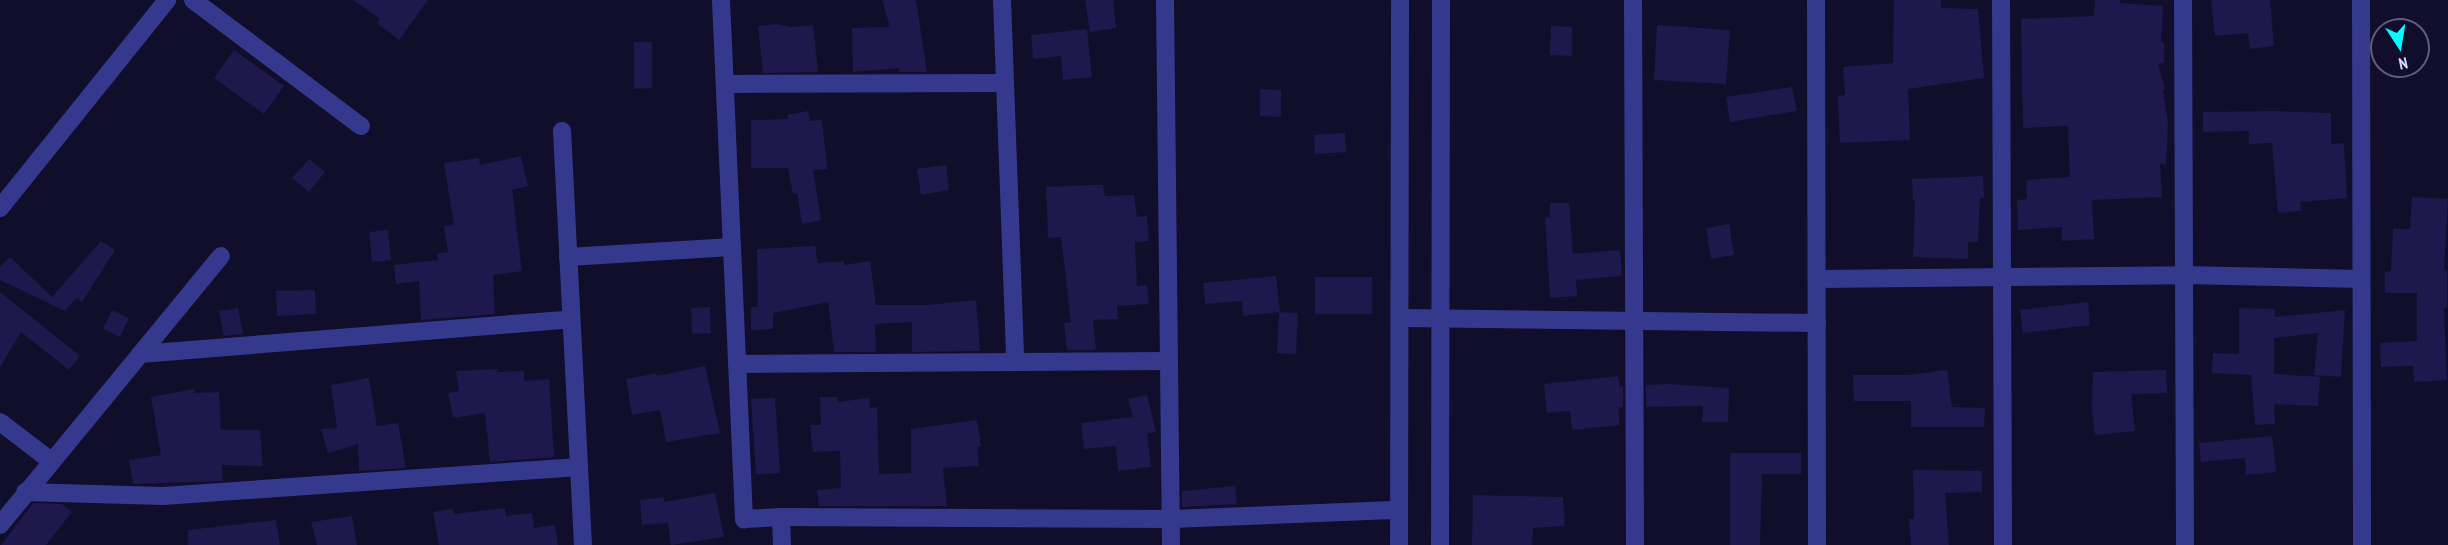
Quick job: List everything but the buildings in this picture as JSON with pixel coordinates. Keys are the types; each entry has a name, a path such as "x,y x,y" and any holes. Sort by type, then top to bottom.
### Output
{"street":[{"path":"0,208 167,0"},
{"path":"193,0 361,126"},
{"path":"721,0 744,519 781,517 1171,519 1399,510"},
{"path":"1002,0 1015,362"},
{"path":"1165,0 1171,545"},
{"path":"1399,545 1400,0"},
{"path":"1440,545 1441,0"},
{"path":"1633,0 1635,545"},
{"path":"1816,0 1818,545"},
{"path":"2001,0 2003,545"},
{"path":"2183,0 2185,545"},
{"path":"2361,0 2362,545"},
{"path":"725,84 1005,83"},
{"path":"562,131 583,545"},
{"path":"568,257 732,247"},
{"path":"0,525 221,256"},
{"path":"1817,279 2002,279 2184,275 2361,279"},
{"path":"1400,318 1817,323"},
{"path":"140,354 572,320"},
{"path":"737,364 1169,361"},
{"path":"0,422 51,461"},
{"path":"25,492 163,496 579,467"},
{"path":"781,517 782,545"}]}
